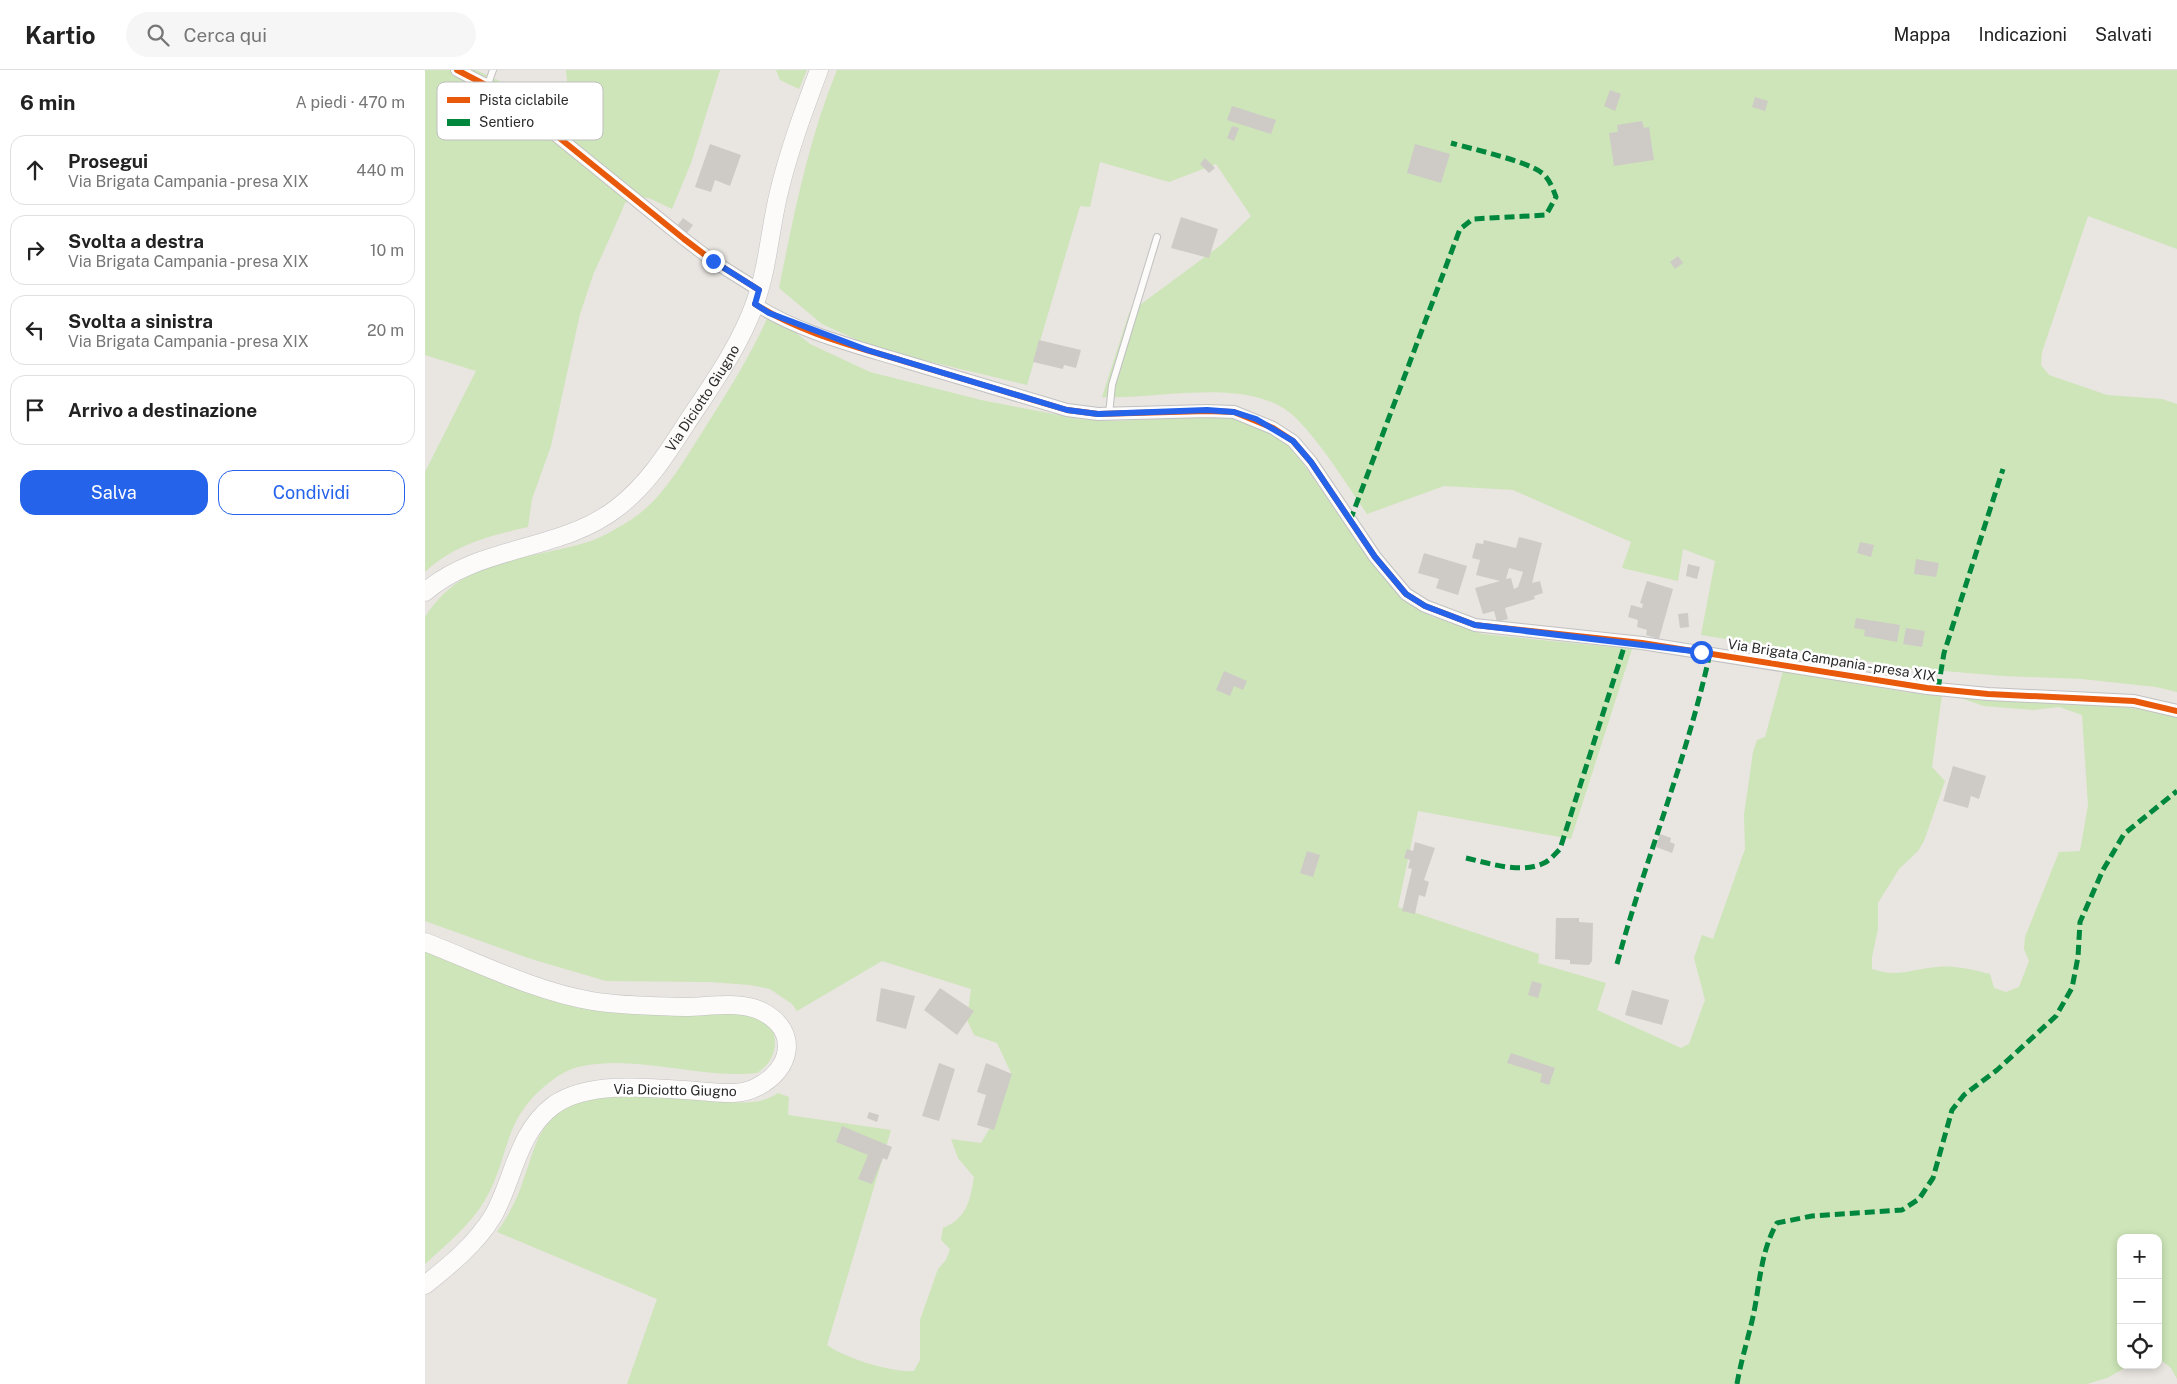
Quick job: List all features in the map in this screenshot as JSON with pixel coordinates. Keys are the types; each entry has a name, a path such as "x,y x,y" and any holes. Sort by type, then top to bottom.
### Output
{"main road":[{"name":"Via Diciotto Giugno","path":"425,592 441,578 458,569 546,542 588,526 616,510 638,491 658,468 719,373 757,297 779,191 805,106 819,70"},
{"name":"Via Diciotto Giugno","path":"425,942 537,986 570,996 633,1006 743,1006 762,1011 777,1021 784,1033 788,1047 782,1068 770,1081 754,1089 733,1094 632,1088 595,1090 571,1095 553,1106 538,1119 524,1139 504,1194 481,1234 425,1285"}],"street":[{"name":"Via Brigata Campania - presa XIX","path":"457,70 484,82"},
{"name":"Via Brigata Campania - presa XIX","path":"564,140 757,297 769,313 803,327 867,350 1067,410 1109,414 1207,410 1234,412 1273,428 1293,441 1311,462 1375,557 1406,594 1425,606 1475,625 1642,643 1927,688 1988,694 2134,701 2177,711"}],"lane":[{"path":"489,82 493,70"},
{"path":"1109,414 1112,385 1134,319 1157,237"}],"green space":[{"path":"425,70 476,70 501,82 437,82 437,140 603,140 603,82 567,82 566,70 720,70 691,163 672,209 649,198 636,197 625,203 593,275 580,314 551,446 532,499 528,527 473,542 448,554 425,572 425,472 476,371 425,355"},
{"path":"776,70 807,70 799,89 780,80"},
{"path":"837,70 2177,70 2177,249 2088,216 2042,352 2041,365 2049,375 2107,395 2162,399 2177,404 2177,692 2156,687 2082,679 2003,676 1909,668 1701,635 1715,561 1683,549 1678,581 1622,568 1631,542 1513,490 1444,486 1367,514 1316,441 1297,419 1278,405 1256,397 1231,393 1204,392 1102,397 1129,313 1221,245 1251,216 1216,164 1169,182 1100,162 1090,207 1080,206 1027,385 877,349 822,324 779,288 796,205 810,151"},
{"path":"770,312 810,344 870,372 981,400 1079,419 1112,421 1223,416 1245,419 1279,435 1302,462 1376,569 1408,603 1433,617 1483,634 1632,649 1571,839 1418,811 1398,907 1539,954 1538,963 1606,983 1597,1010 1681,1048 1689,1044 1705,1000 1694,958 1702,935 1713,939 1745,849 1744,815 1753,752 1757,740 1765,737 1783,671 1905,692 1942,695 1932,767 1945,781 1924,841 1918,851 1899,869 1878,903 1878,929 1872,957 1872,969 1881,972 1897,973 1937,967 1964,968 1990,974 1994,988 2006,992 2019,987 2029,961 2024,949 2025,937 2059,852 2080,851 2088,805 2082,715 2059,707 2033,710 1984,706 1958,697 2095,704 2150,711 2177,717 2177,1379 2171,1368 2162,1361 2162,1234 2117,1234 2117,1369 2123,1369 2107,1378 2087,1384 627,1384 657,1299 497,1232 516,1199 540,1135 565,1106 577,1098 612,1092 738,1103 759,1101 778,1093 789,1097 788,1115 891,1130 827,1345 845,1355 869,1364 894,1370 914,1371 920,1360 920,1320 938,1269 946,1260 950,1249 941,1240 943,1228 957,1219 966,1208 974,1177 958,1158 951,1139 981,1143 996,1118 1011,1073 997,1043 974,1035 967,1020 971,989 882,961 797,1011 792,1004 770,989 750,985 710,982 606,981 528,958 425,921 425,617 440,598 457,583 475,572 515,559 559,550 594,540 618,528 641,513 671,481 739,373"},
{"path":"425,951 551,996 747,1013 771,1024 775,1038 774,1051 768,1063 757,1073 713,1073 648,1065 604,1063 578,1067 559,1076 546,1085 521,1112 508,1140 493,1184 479,1209 457,1234 425,1264"}],"building":[{"path":"1610,90 1621,94 1615,111 1604,106"},
{"path":"1755,97 1768,101 1765,111 1752,107"},
{"path":"1232,106 1276,120 1271,134 1227,120"},
{"path":"1642,121 1644,128 1649,127 1654,160 1614,166 1609,133 1618,132 1617,125"},
{"path":"1232,126 1239,128 1234,141 1227,138"},
{"path":"710,144 741,155 730,186 715,180 711,192 695,187"},
{"path":"1415,144 1450,154 1441,183 1407,173"},
{"path":"1205,158 1215,168 1209,173 1200,164"},
{"path":"1181,217 1218,229 1209,258 1171,248"},
{"path":"683,218 693,225 687,233 677,226"},
{"path":"1678,256 1683,263 1675,269 1670,262"},
{"path":"1039,340 1081,350 1076,368 1064,365 1063,369 1033,362"},
{"path":"1519,537 1542,543 1532,583 1540,581 1543,593 1534,596 1535,599 1505,608 1508,619 1497,622 1494,611 1483,614 1475,588 1500,581 1476,575 1480,560 1472,558 1476,543 1483,544 1484,540 1516,548","holes":["1509,568 1523,572 1518,587 1514,589 1511,578 1506,579"]},
{"path":"1860,542 1874,545 1871,557 1857,553"},
{"path":"1424,553 1467,566 1458,595 1436,588 1439,579 1418,573"},
{"path":"1916,559 1939,563 1936,577 1914,574"},
{"path":"1688,564 1700,567 1697,579 1686,576"},
{"path":"1647,581 1673,589 1659,639 1646,635 1647,630 1637,627 1638,620 1628,617 1631,605 1642,608 1643,604 1640,603"},
{"path":"1688,613 1689,627 1680,628 1678,614"},
{"path":"1856,618 1900,625 1897,642 1864,636 1865,630 1854,628"},
{"path":"1906,628 1925,631 1922,647 1903,644"},
{"path":"1224,671 1247,681 1243,690 1234,686 1230,696 1216,690"},
{"path":"1953,766 1986,776 1979,799 1971,796 1968,808 1943,801"},
{"path":"1660,834 1671,838 1670,842 1675,844 1672,853 1656,847"},
{"path":"1415,842 1435,848 1424,880 1429,882 1425,897 1419,895 1415,914 1402,911 1412,869 1408,868 1410,860 1404,858 1407,849 1413,851"},
{"path":"1307,851 1320,855 1313,877 1300,873"},
{"path":"1556,918 1579,918 1579,922 1593,923 1592,961 1589,965 1570,964 1570,960 1555,959"},
{"path":"1532,981 1542,984 1538,998 1528,995"},
{"path":"881,988 915,996 906,1029 876,1021"},
{"path":"940,988 974,1011 957,1035 924,1010"},
{"path":"1632,990 1669,1000 1662,1025 1625,1015"},
{"path":"1511,1053 1555,1068 1549,1085 1540,1082 1542,1074 1507,1063"},
{"path":"939,1063 955,1069 939,1121 922,1116"},
{"path":"986,1063 1012,1074 994,1130 977,1125 986,1095 977,1092"},
{"path":"869,1112 879,1115 877,1122 867,1118"},
{"path":"842,1126 892,1147 887,1160 883,1158 872,1184 858,1179 868,1155 836,1142"}],"marked path":[{"path":"1350,521 1460,229 1473,219 1546,215 1556,197 1547,178 1535,169 1512,160 1451,143"},
{"path":"1938,689 1944,653 2003,469"},
{"path":"1466,858 1506,867 1527,868 1546,862 1560,849 1626,641"},
{"path":"1617,964 1690,732 1710,653"},
{"path":"1737,1384 1754,1312 1764,1255 1777,1223 1812,1216 1902,1210 1919,1199 1933,1178 1952,1110 1964,1095 1997,1070 2056,1016 2072,988 2078,957 2080,922 2103,870 2124,834 2177,791"}],"cycle path":[{"path":"457,70 480,82"},
{"path":"562,140 684,239 713,261 759,290"},
{"path":"755,304 789,323 865,350 1067,410 1098,414 1234,412 1273,428 1293,441 1311,462 1375,557 1406,594 1425,606 1475,625 1642,643 1927,688 1988,694 2134,701 2177,711"}],"route":[{"path":"713,261 759,290 755,304 769,313 867,350 1049,405 1067,410 1098,414 1146,414 1207,410 1234,412 1256,419 1293,441 1311,462 1375,557 1406,594 1425,606 1451,618 1475,625 1642,643 1701,652"}]}
